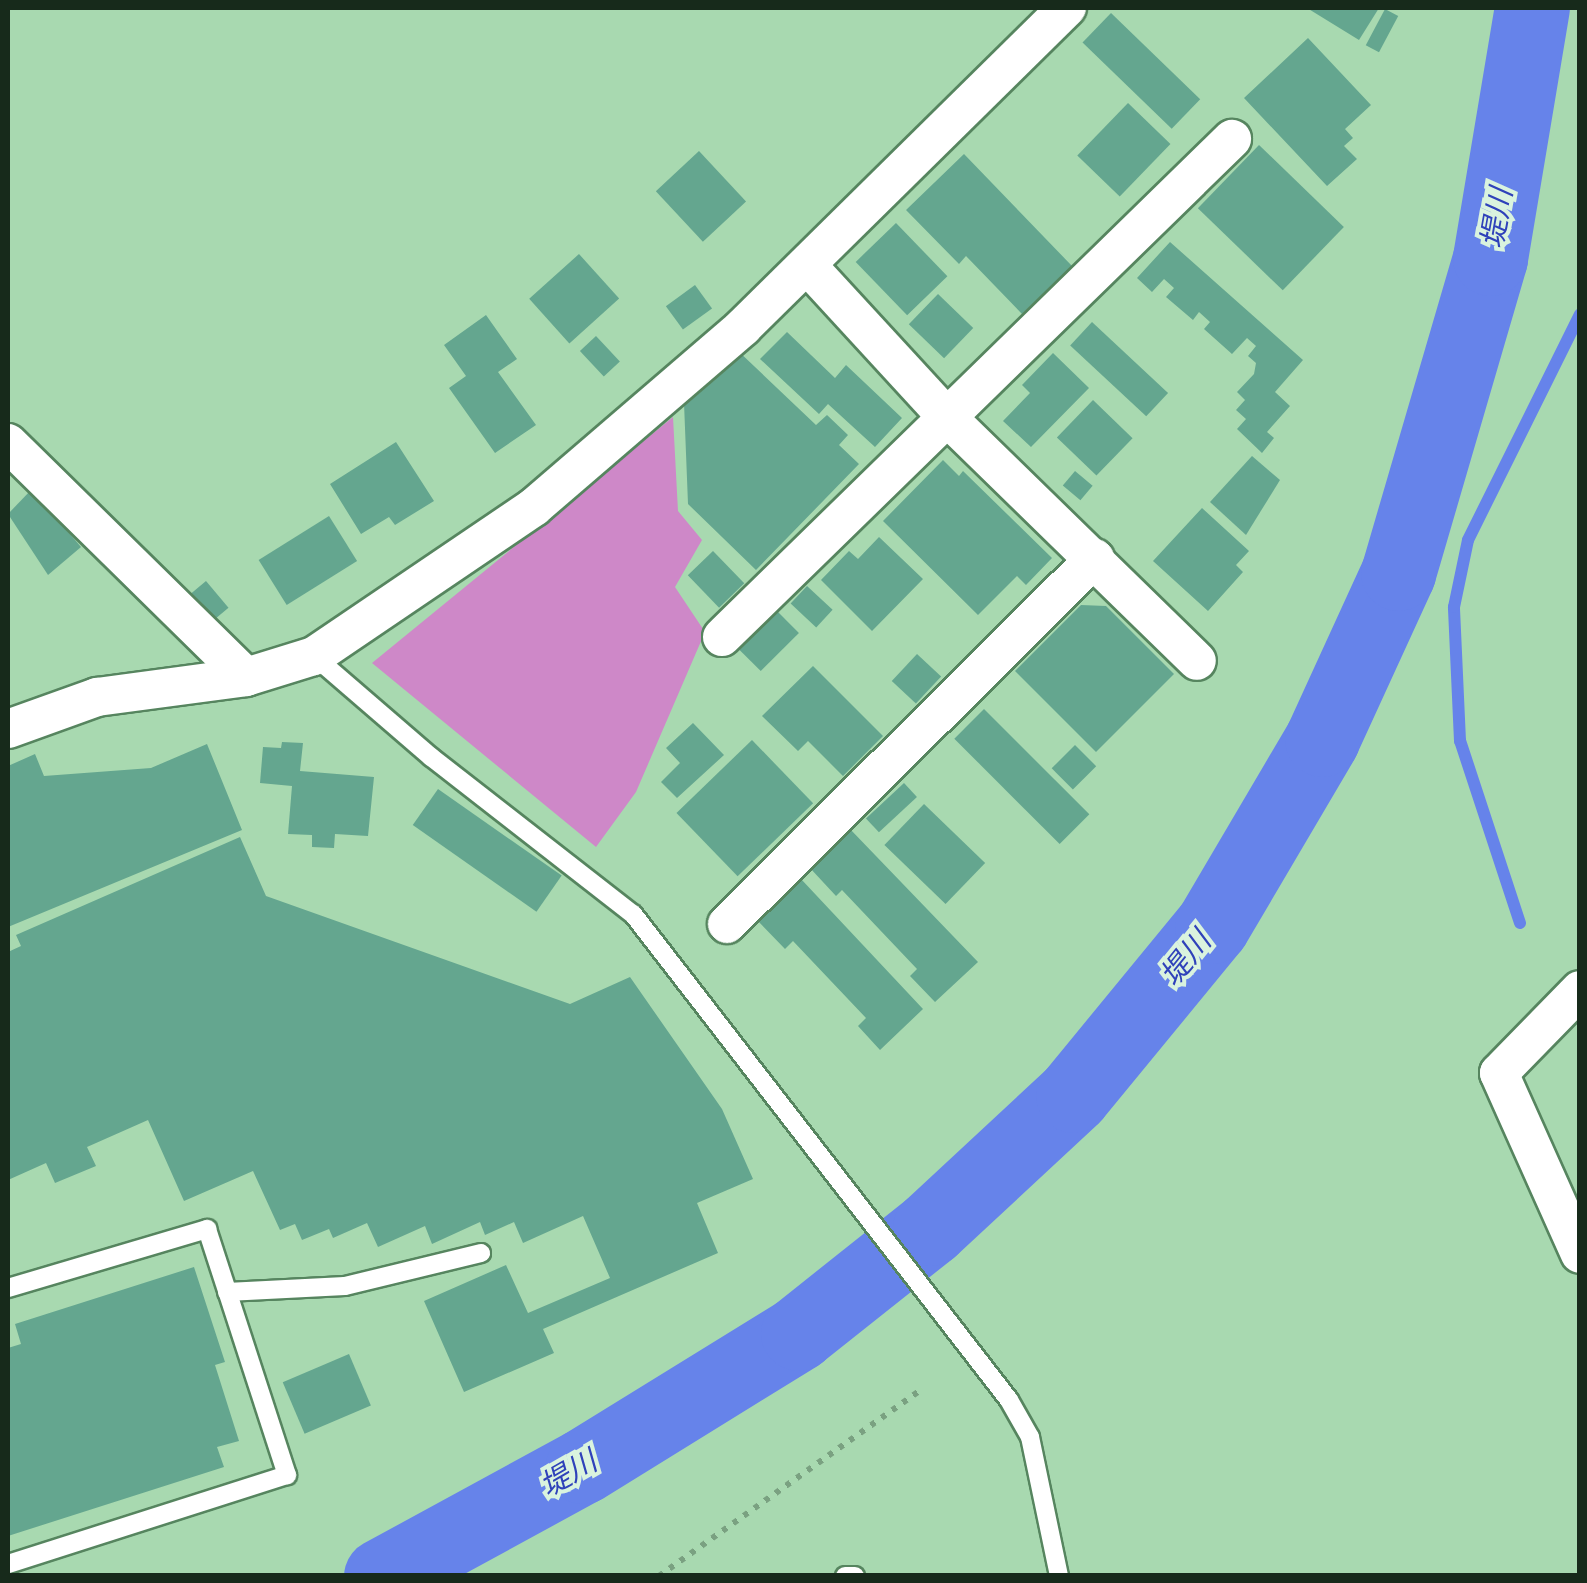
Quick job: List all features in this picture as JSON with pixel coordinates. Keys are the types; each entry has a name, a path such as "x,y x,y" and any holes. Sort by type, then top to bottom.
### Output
{"street":[{"path":"8,730 97,697 246,677 314,656 534,507 806,265 1067,8"},
{"path":"722,638 1232,139"},
{"path":"806,265 948,417 1196,660"},
{"path":"8,443 246,677"},
{"path":"727,924 1096,558"},
{"path":"1580,990 1498,1073 1580,1254"}],"lane":[{"path":"314,656 430,757 632,914 1009,1400 1030,1436 1059,1576"},
{"path":"8,1288 207,1229 288,1475 8,1564"},
{"path":"228,1292 345,1286 481,1253"},
{"path":"845,1576 855,1576"}],"path":[{"path":"659,1576 921,1390"}],"shaded area":[{"path":"673,417 678,511 702,540 675,587 705,632 636,792 596,847 372,663"}],"building":[{"path":"1307,8 1379,8 1359,40"},
{"path":"1385,9 1398,16 1379,52 1366,45"},
{"path":"1111,13 1200,99 1172,129 1083,42"},
{"path":"1308,38 1371,105 1345,129 1353,138 1344,146 1357,159 1327,186 1244,98"},
{"path":"1128,103 1170,144 1120,196 1077,156"},
{"path":"1259,145 1344,227 1283,290 1198,208"},
{"path":"699,151 746,201 703,242 656,191"},
{"path":"964,154 1072,266 1022,314 966,256 959,264 906,210"},
{"path":"896,223 947,276 907,315 856,262"},
{"path":"1170,242 1303,360 1275,392 1290,406 1267,432 1274,438 1262,453 1237,429 1246,419 1236,410 1245,400 1237,392 1254,374 1256,363 1248,356 1256,346 1247,338 1232,354 1204,329 1210,322 1199,312 1193,320 1166,297 1174,288 1164,279 1152,292 1137,278"},
{"path":"579,254 619,299 569,343 529,299"},
{"path":"695,285 712,308 683,330 666,306"},
{"path":"938,294 973,328 944,358 909,324"},
{"path":"486,315 517,359 498,372 536,425 495,453 449,388 466,376 444,345"},
{"path":"1092,322 1168,393 1146,416 1070,345"},
{"path":"787,332 835,378 846,365 902,418 875,447 828,404 819,414 760,359"},
{"path":"596,336 620,362 604,377 580,351"},
{"path":"736,349 816,425 827,415 848,435 839,445 859,464 756,570 688,504 684,403"},
{"path":"1053,353 1089,388 1031,447 1003,421 1030,393 1022,385"},
{"path":"1093,400 1133,438 1096,476 1057,437"},
{"path":"396,442 434,501 395,525 389,517 361,534 330,484"},
{"path":"1252,456 1280,480 1246,535 1210,502"},
{"path":"943,460 959,476 963,471 1052,558 1026,585 1017,576 978,615 883,521"},
{"path":"1075,471 1093,486 1080,500 1063,486"},
{"path":"32,489 81,547 48,575 8,514"},
{"path":"1202,508 1249,551 1236,565 1243,572 1208,611 1153,561"},
{"path":"329,516 357,561 287,605 259,560"},
{"path":"879,537 923,579 872,631 821,580 849,551 858,559"},
{"path":"713,551 744,583 719,608 688,575"},
{"path":"206,581 228,608 211,623 188,596"},
{"path":"807,586 833,610 816,627 791,604"},
{"path":"1081,605 1106,606 1174,674 1096,752 1015,671"},
{"path":"777,611 799,633 761,671 739,649"},
{"path":"917,654 941,677 916,704 892,681"},
{"path":"813,666 883,736 843,776 808,741 798,751 762,716"},
{"path":"984,709 1089,814 1060,844 954,739"},
{"path":"693,723 724,755 677,798 661,782 680,763 666,748"},
{"path":"752,740 813,803 738,876 676,813"},
{"path":"282,742 303,743 300,771 374,777 368,836 335,834 334,848 312,847 312,835 288,834 292,786 260,783 263,747 281,748"},
{"path":"207,744 242,830 8,927 8,766 35,754 44,776 151,768"},
{"path":"1075,745 1096,766 1073,790 1052,768"},
{"path":"904,783 917,797 879,832 866,818"},
{"path":"438,789 562,876 536,912 413,825"},
{"path":"924,804 985,863 946,904 884,845"},
{"path":"850,829 978,962 935,1002 910,976 917,969 842,890 836,896 810,868"},
{"path":"240,837 266,896 570,1004 630,977 722,1109 753,1179 697,1203 718,1253 543,1329 554,1353 464,1392 424,1301 506,1265 528,1313 610,1278 583,1216 523,1243 514,1222 485,1235 480,1222 432,1244 425,1226 378,1247 367,1223 333,1238 329,1229 302,1240 295,1224 280,1230 253,1171 184,1201 148,1120 87,1147 96,1166 55,1183 46,1163 8,1180 8,952 21,946 16,935"},
{"path":"801,879 923,1009 880,1050 858,1026 866,1018 793,941 785,949 757,920"},
{"path":"194,1267 225,1362 215,1365 239,1441 217,1447 224,1467 8,1536 8,1348 21,1344 15,1324"},
{"path":"349,1354 371,1406 305,1434 283,1382"}],"waterway":[{"name":"堤川","path":"381,1576 583,1466 798,1333 930,1228 1073,1095 1212,926 1322,739 1398,573 1490,258 1532,8"},
{"path":"1520,923 1460,741 1454,607 1468,540 1580,314"}]}
